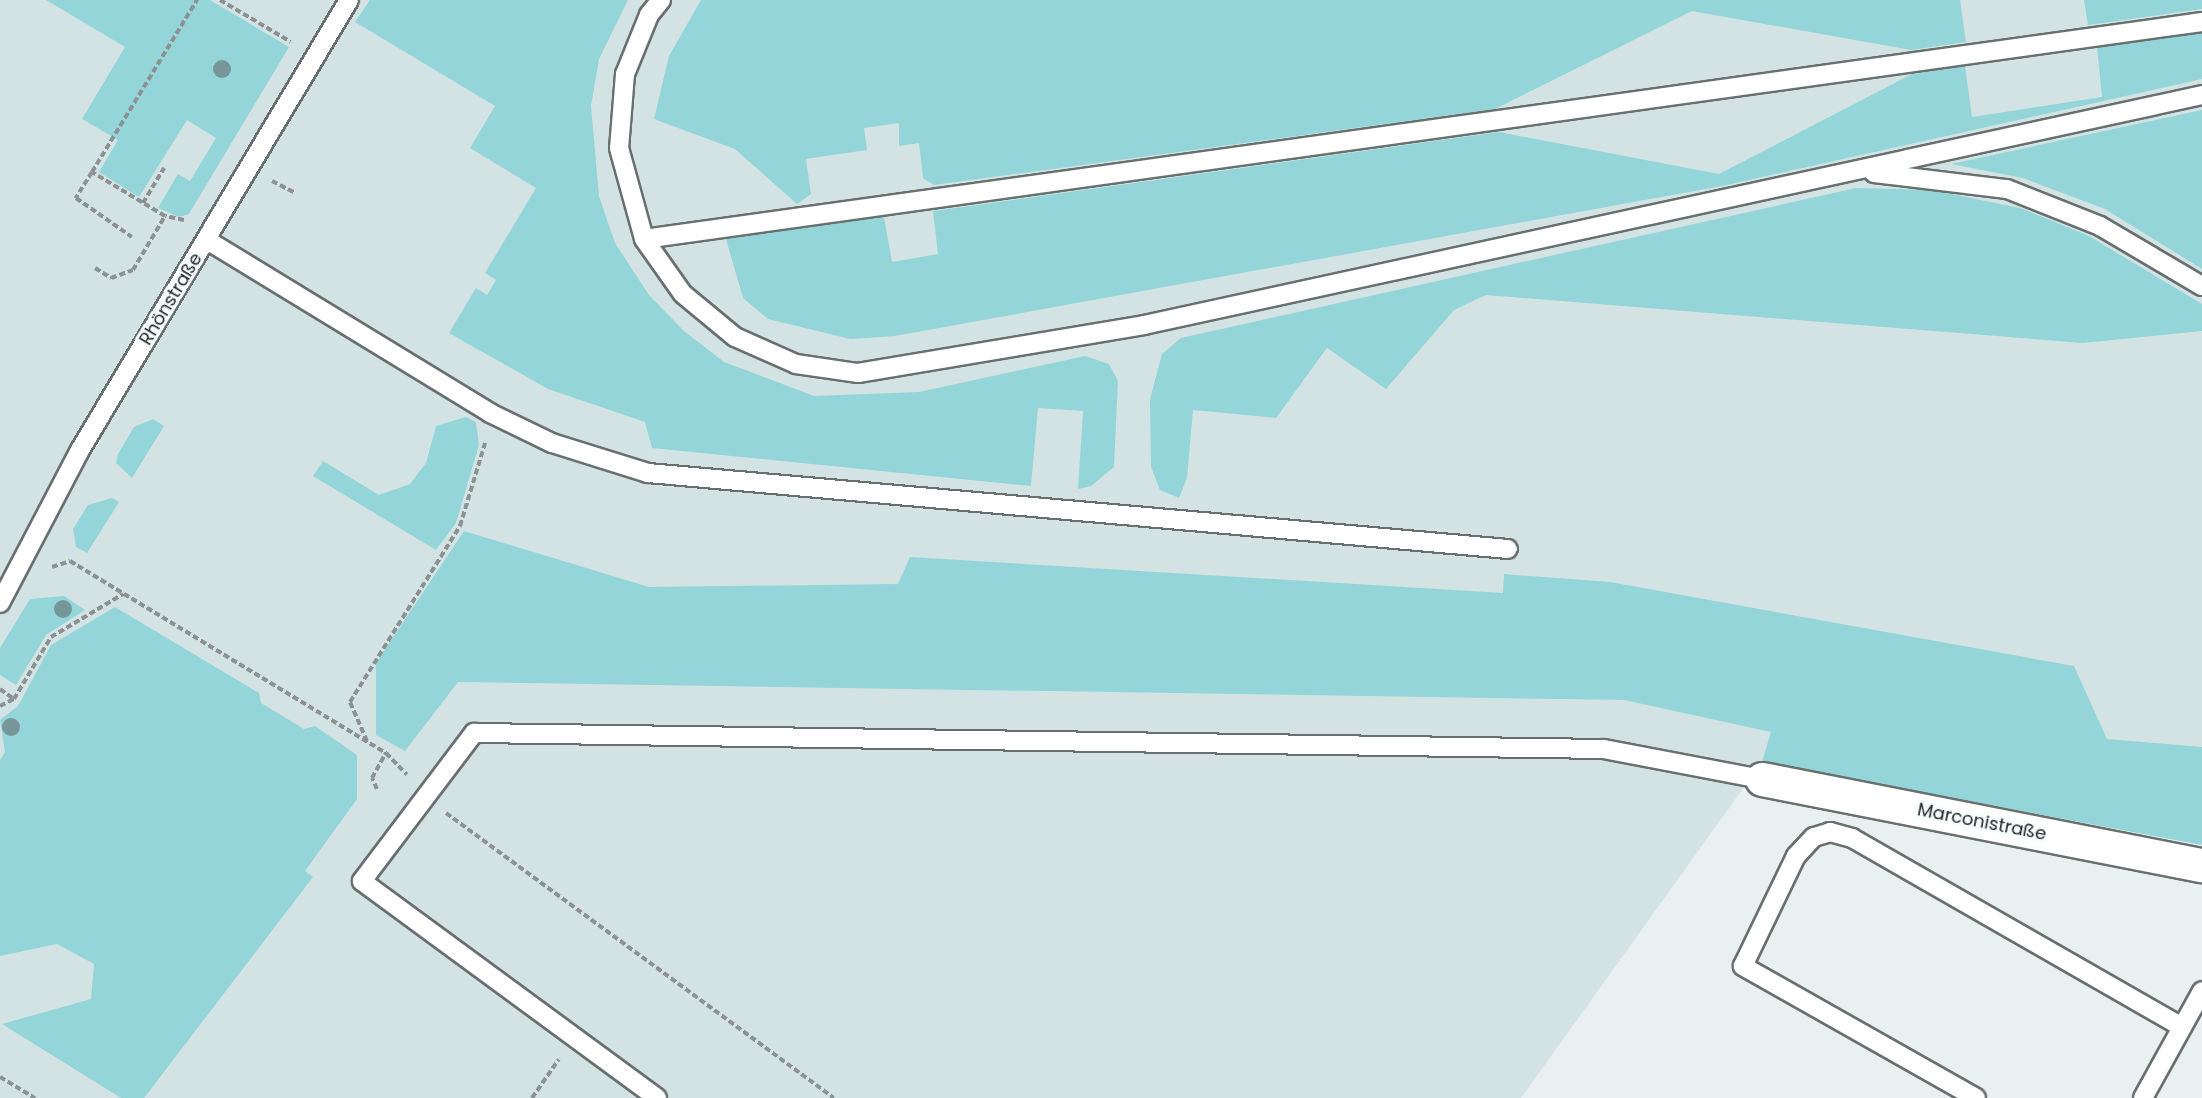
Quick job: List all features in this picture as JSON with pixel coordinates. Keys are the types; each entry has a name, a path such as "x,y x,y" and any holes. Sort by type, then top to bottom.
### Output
{"street":[{"name":"Marconistraße","path":"1762,778 2202,865"}],"lane":[{"name":"Rhönstraße","path":"0,603 80,450 350,0"},
{"path":"661,0 649,15 625,74 619,148 644,239 683,294 735,337 796,364 858,373 1143,325 2202,95"},
{"path":"644,239 2202,22"},
{"path":"1854,172 2007,189 2100,226 2202,286"},
{"path":"207,240 490,413 552,443 648,473 1508,549"},
{"path":"657,1098 362,881 474,733 485,731 1604,749 1762,778"},
{"path":"1976,1098 1743,966 1796,856 1814,837 1830,832 1852,838 2180,1026"},
{"path":"2143,1098 2180,1026 2202,991"}],"path":[{"path":"132,237 76,198 197,0"},
{"path":"219,0 297,45"},
{"path":"143,203 164,168"},
{"path":"92,172 165,216 191,222 199,207 222,214"},
{"path":"94,268 111,278 133,270 165,216"},
{"path":"367,742 350,702 460,526 490,413"},
{"path":"15,578 70,561 386,753 425,798 834,1098"},
{"path":"0,706 14,699 51,637 123,594"},
{"path":"0,689 14,699"},
{"path":"377,789 372,778 386,753"},
{"path":"0,1077 35,1098"}],"shaded area":[{"path":"0,0 2202,0 2202,845 1762,762 1521,1098 0,1098"},
{"path":"46,0 210,0 289,47 189,214 179,217 158,208 178,174 190,181 216,138 187,120 139,197 99,172 118,140 82,119 125,47"},
{"path":"370,0 628,0 599,59 591,106 599,196 615,243 649,295 684,331 724,362 814,396 919,392 1085,356 1109,364 1118,381 1114,467 1091,486 1078,489 1083,411 1038,408 1031,486 652,448 645,422 548,389 449,333 476,288 487,295 496,280 485,273 536,188 470,148 495,106 355,22"},
{"path":"701,0 1960,0 1966,42 1911,50 1692,11 1495,109 934,185 923,178 919,143 899,146 899,123 864,128 867,150 806,159 811,194 797,204 735,149 654,119 669,56"},
{"path":"2084,0 2202,0 2202,9 2088,25"},
{"path":"2202,33 2202,79 1722,186 895,336 850,339 768,319 743,298 726,239 884,217 892,262 938,254 933,211 1499,132 1719,174 1912,74 1965,66 1972,117 2102,97 2097,47"},
{"path":"2202,110 2202,269 2105,209 2023,178 1951,164"},
{"path":"1856,188 1932,190 2020,208 2089,236 2202,304 2202,331 2083,343 1486,295 1454,310 1386,389 1327,348 1276,418 1193,410 1187,478 1179,498 1160,490 1151,467 1150,399 1162,354 1181,338"},
{"path":"466,417 476,422 479,445 456,523 436,550 313,476 323,461 379,495 410,484 426,463 436,426"},
{"path":"153,419 164,426 132,478 116,463 118,454 134,427"},
{"path":"112,498 119,502 87,553 76,547 73,529 88,505"},
{"path":"464,531 649,587 898,584 910,557 1503,593 1504,574 1610,582 2074,666 2107,739 2202,747 2202,845 1762,762 1771,732 1624,700 458,682 405,751 376,735 376,663"},
{"path":"64,596 85,610 46,635 16,685 0,675 0,648 30,599"},
{"path":"115,607 259,693 261,703 304,729 315,726 357,755 357,799 305,871 313,877 144,1098 121,1098 2,1024 91,999 94,964 57,944 0,956 0,760 5,752 0,720 18,706 51,645"}]}
